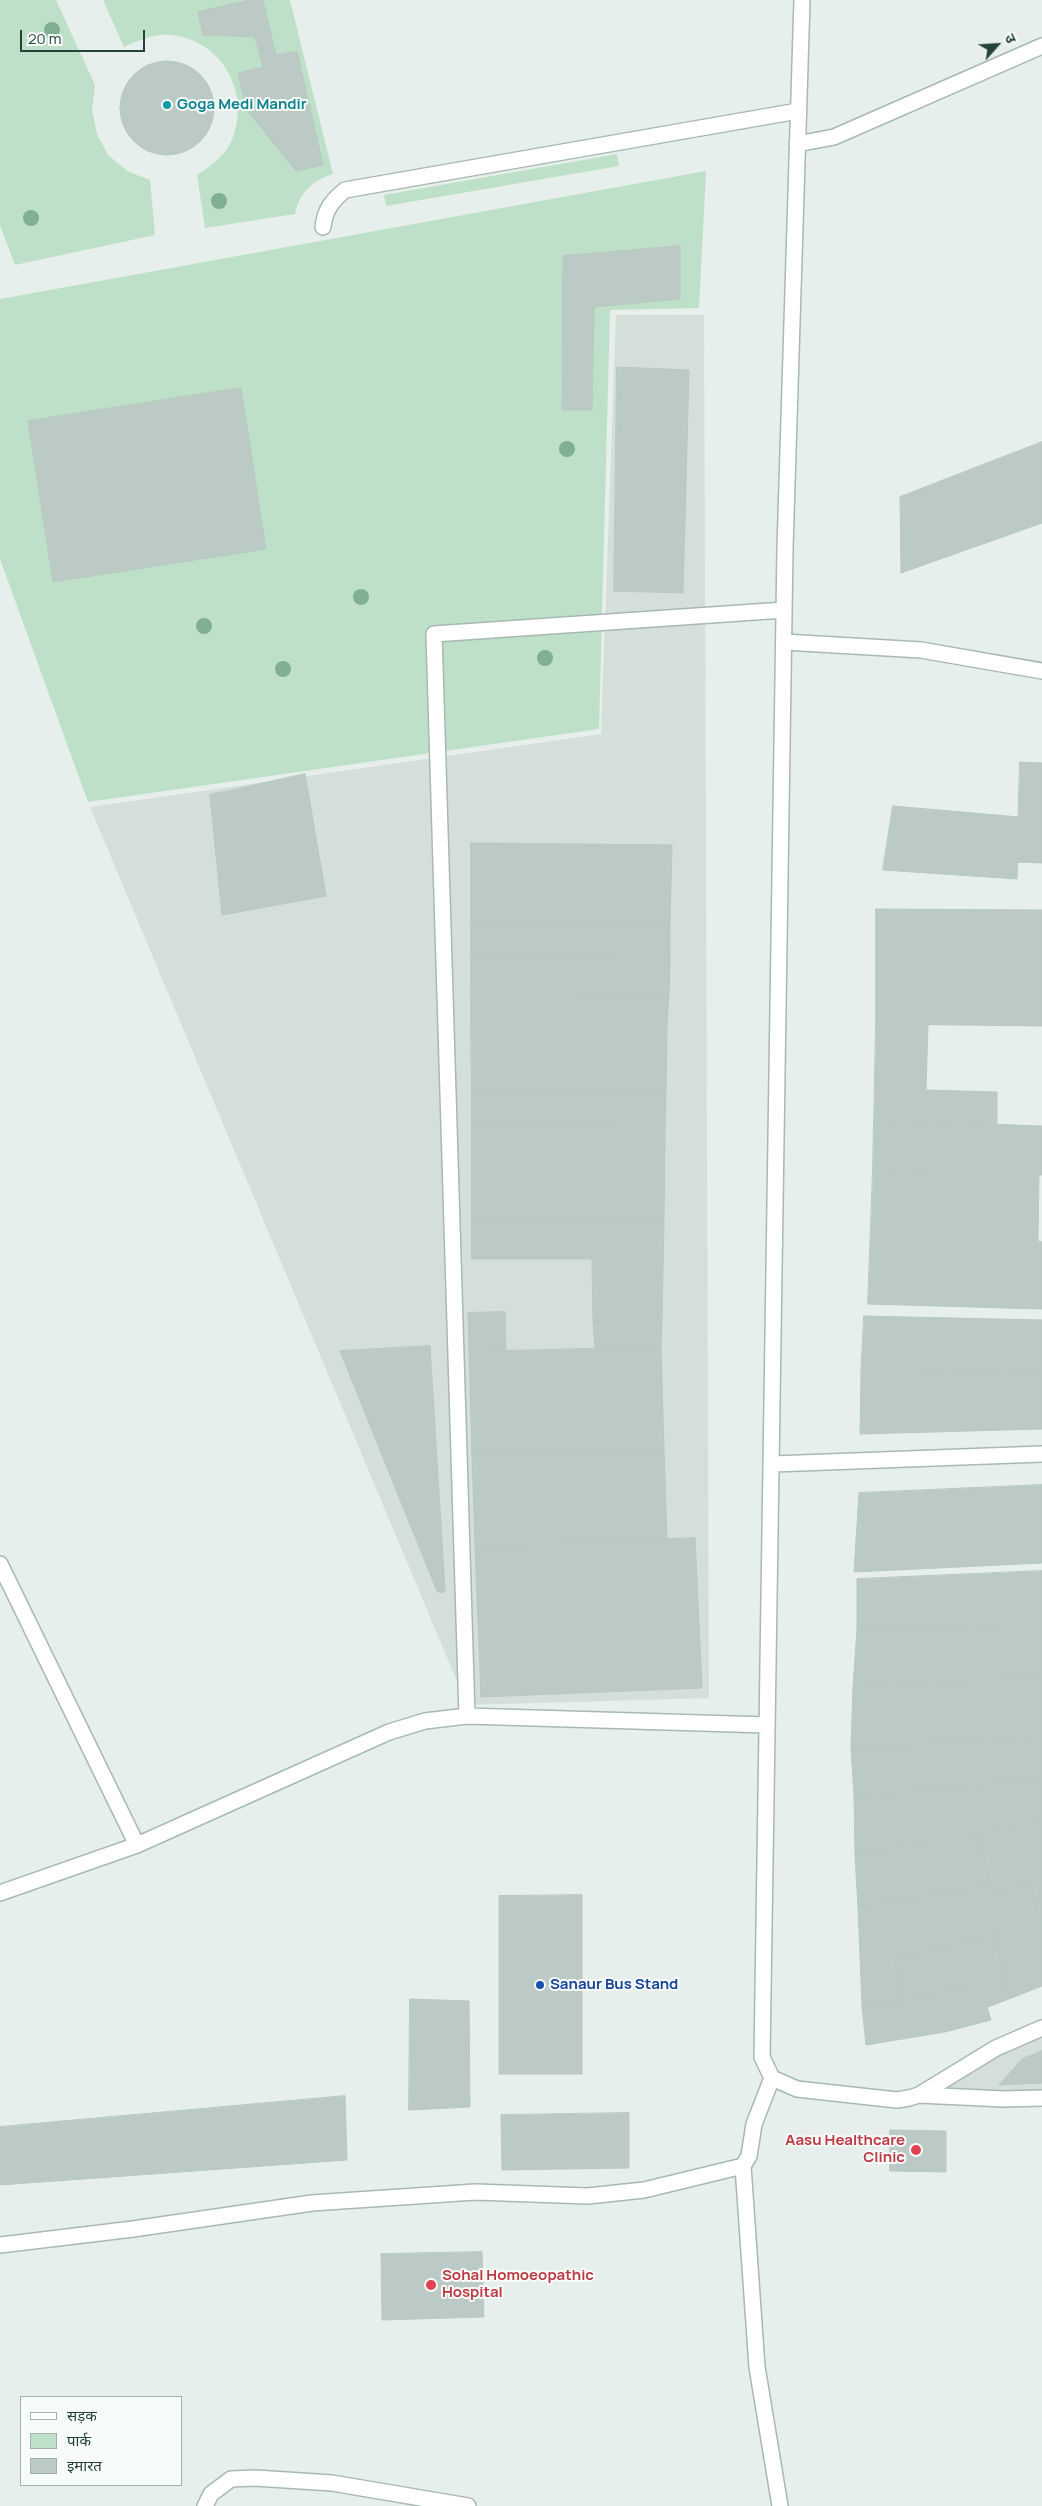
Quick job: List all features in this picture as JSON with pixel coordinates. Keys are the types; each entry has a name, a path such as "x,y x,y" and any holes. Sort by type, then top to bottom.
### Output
{"street":[{"path":"802,0 784,610 773,1464 762,2057 772,2078 797,2089 897,2100 919,2095 1004,2099 1042,2098"},
{"path":"797,144 834,136 1042,46"},
{"path":"323,226 324,215 331,201 345,190 798,111"},
{"path":"468,1716 434,634 784,610"},
{"path":"784,642 920,650 1042,671"},
{"path":"773,1464 1042,1454"},
{"path":"0,1564 137,1845"},
{"path":"0,1894 137,1845 389,1732 425,1721 468,1716 767,1724"},
{"path":"919,2095 996,2048 1042,2028"},
{"path":"772,2078 754,2124 749,2156 742,2166 757,2368 780,2506"},
{"path":"0,2245 133,2230 312,2203 475,2192 588,2196 644,2190 742,2166"},
{"path":"205,2506 211,2494 231,2479 255,2478 332,2483 468,2506"}],"shaded area":[{"path":"616,315 704,315 709,1698 467,1705 90,807 601,734"},
{"path":"1042,2033 1042,2098 930,2099 967,2063"}],"green space":[{"path":"0,0 56,0 95,85 92,110 97,134 108,155 127,171 150,180 155,235 15,265 0,225"},
{"path":"103,0 290,0 333,174 319,180 308,188 300,199 295,214 205,228 197,175 226,151 232,140 237,123 238,105 235,88 228,72 206,47 190,39 172,35 159,35 124,47"},
{"path":"617,154 619,166 386,206 384,195"},
{"path":"706,171 699,308 610,310 599,729 88,802 0,559 0,299"}],"building":[{"path":"250,0 263,0 276,55 297,51 323,165 296,171 247,110 238,73 263,67 255,37 203,35 198,12"},
{"name":"Goga Medi Mandir","path":"167,61 185,64 200,75 211,90 214,108 211,126 200,141 185,152 167,155 149,152 134,141 123,126 120,108 123,90 134,75 149,64"},
{"path":"680,246 680,299 594,307 592,410 562,410 563,256"},
{"path":"617,367 689,370 683,593 614,591"},
{"path":"241,388 266,549 53,582 28,421"},
{"path":"1042,442 1042,523 901,573 900,497"},
{"path":"1020,762 1042,763 1042,863 1017,862"},
{"path":"305,774 326,896 222,915 210,795"},
{"path":"893,806 1019,817 1017,879 883,870"},
{"path":"471,843 672,845 670,924 471,921"},
{"path":"876,909 1042,910 1042,1026 876,1024"},
{"path":"471,921 670,924 670,960 471,958"},
{"path":"471,958 670,960 669,993 471,992"},
{"path":"471,992 669,993 667,1026 471,1026"},
{"path":"876,1024 928,1024 926,1090 997,1092 997,1124 874,1120"},
{"path":"471,1026 667,1026 666,1091 472,1089"},
{"path":"472,1089 666,1091 665,1128 472,1126"},
{"path":"874,1120 1042,1126 1042,1175 873,1169"},
{"path":"472,1126 665,1128 664,1220 472,1219"},
{"path":"873,1169 1039,1174 1038,1241 1042,1242 1042,1309 868,1304"},
{"path":"472,1219 664,1220 662,1320 593,1321 592,1259 472,1259"},
{"path":"505,1312 506,1351 469,1352 468,1313"},
{"path":"864,1316 1042,1320 1042,1372 861,1377"},
{"path":"662,1320 661,1347 595,1349 593,1321"},
{"path":"430,1346 445,1590 442,1593 437,1591 340,1351"},
{"path":"661,1347 664,1450 472,1455 469,1352"},
{"path":"1042,1372 1042,1429 860,1434 861,1377"},
{"path":"664,1450 667,1539 475,1547 472,1455"},
{"path":"1042,1485 1042,1563 854,1572 859,1493"},
{"path":"695,1538 702,1688 481,1697 475,1547"},
{"path":"1042,1571 1042,1624 857,1628 857,1579"},
{"path":"1042,1624 1042,1677 853,1687 857,1628"},
{"path":"1042,1677 1042,1736 851,1749 853,1687"},
{"path":"1042,1736 1042,1779 854,1797 851,1749"},
{"path":"1042,1779 1042,1822 855,1855 854,1797"},
{"path":"1042,1822 1042,1927 1030,1882 991,1894 979,1833"},
{"path":"979,1833 989,1885 858,1907 855,1855"},
{"path":"1030,1882 1042,1929 1042,1986 1009,1999 995,1935 991,1894"},
{"path":"989,1885 995,1935 895,1959 901,2002 862,2006 858,1907"},
{"name":"Sanaur Bus Stand","path":"582,1895 582,2074 499,2074 499,1896"},
{"path":"995,1935 1009,1999 988,2007 980,1983 901,2002 895,1959"},
{"path":"980,1983 991,2020 945,2032 866,2045 862,2006 901,2002"},
{"path":"410,1999 469,2001 470,2107 409,2110"},
{"path":"1042,2051 1042,2083 999,2085 1022,2059"},
{"path":"345,2096 347,2160 0,2185 0,2127"},
{"path":"629,2113 629,2168 502,2170 501,2115"},
{"path":"890,2130 946,2131 946,2172 890,2171"},
{"path":"482,2252 484,2317 382,2320 381,2254"}],"place":[{"name":"Goga Medi Mandir","path":"167,105"},
{"name":"Sanaur Bus Stand","path":"540,1985"},
{"name":"Aasu Healthcare Clinic","path":"916,2150"},
{"name":"Sohal Homoeopathic Hospital","path":"431,2285"}]}
